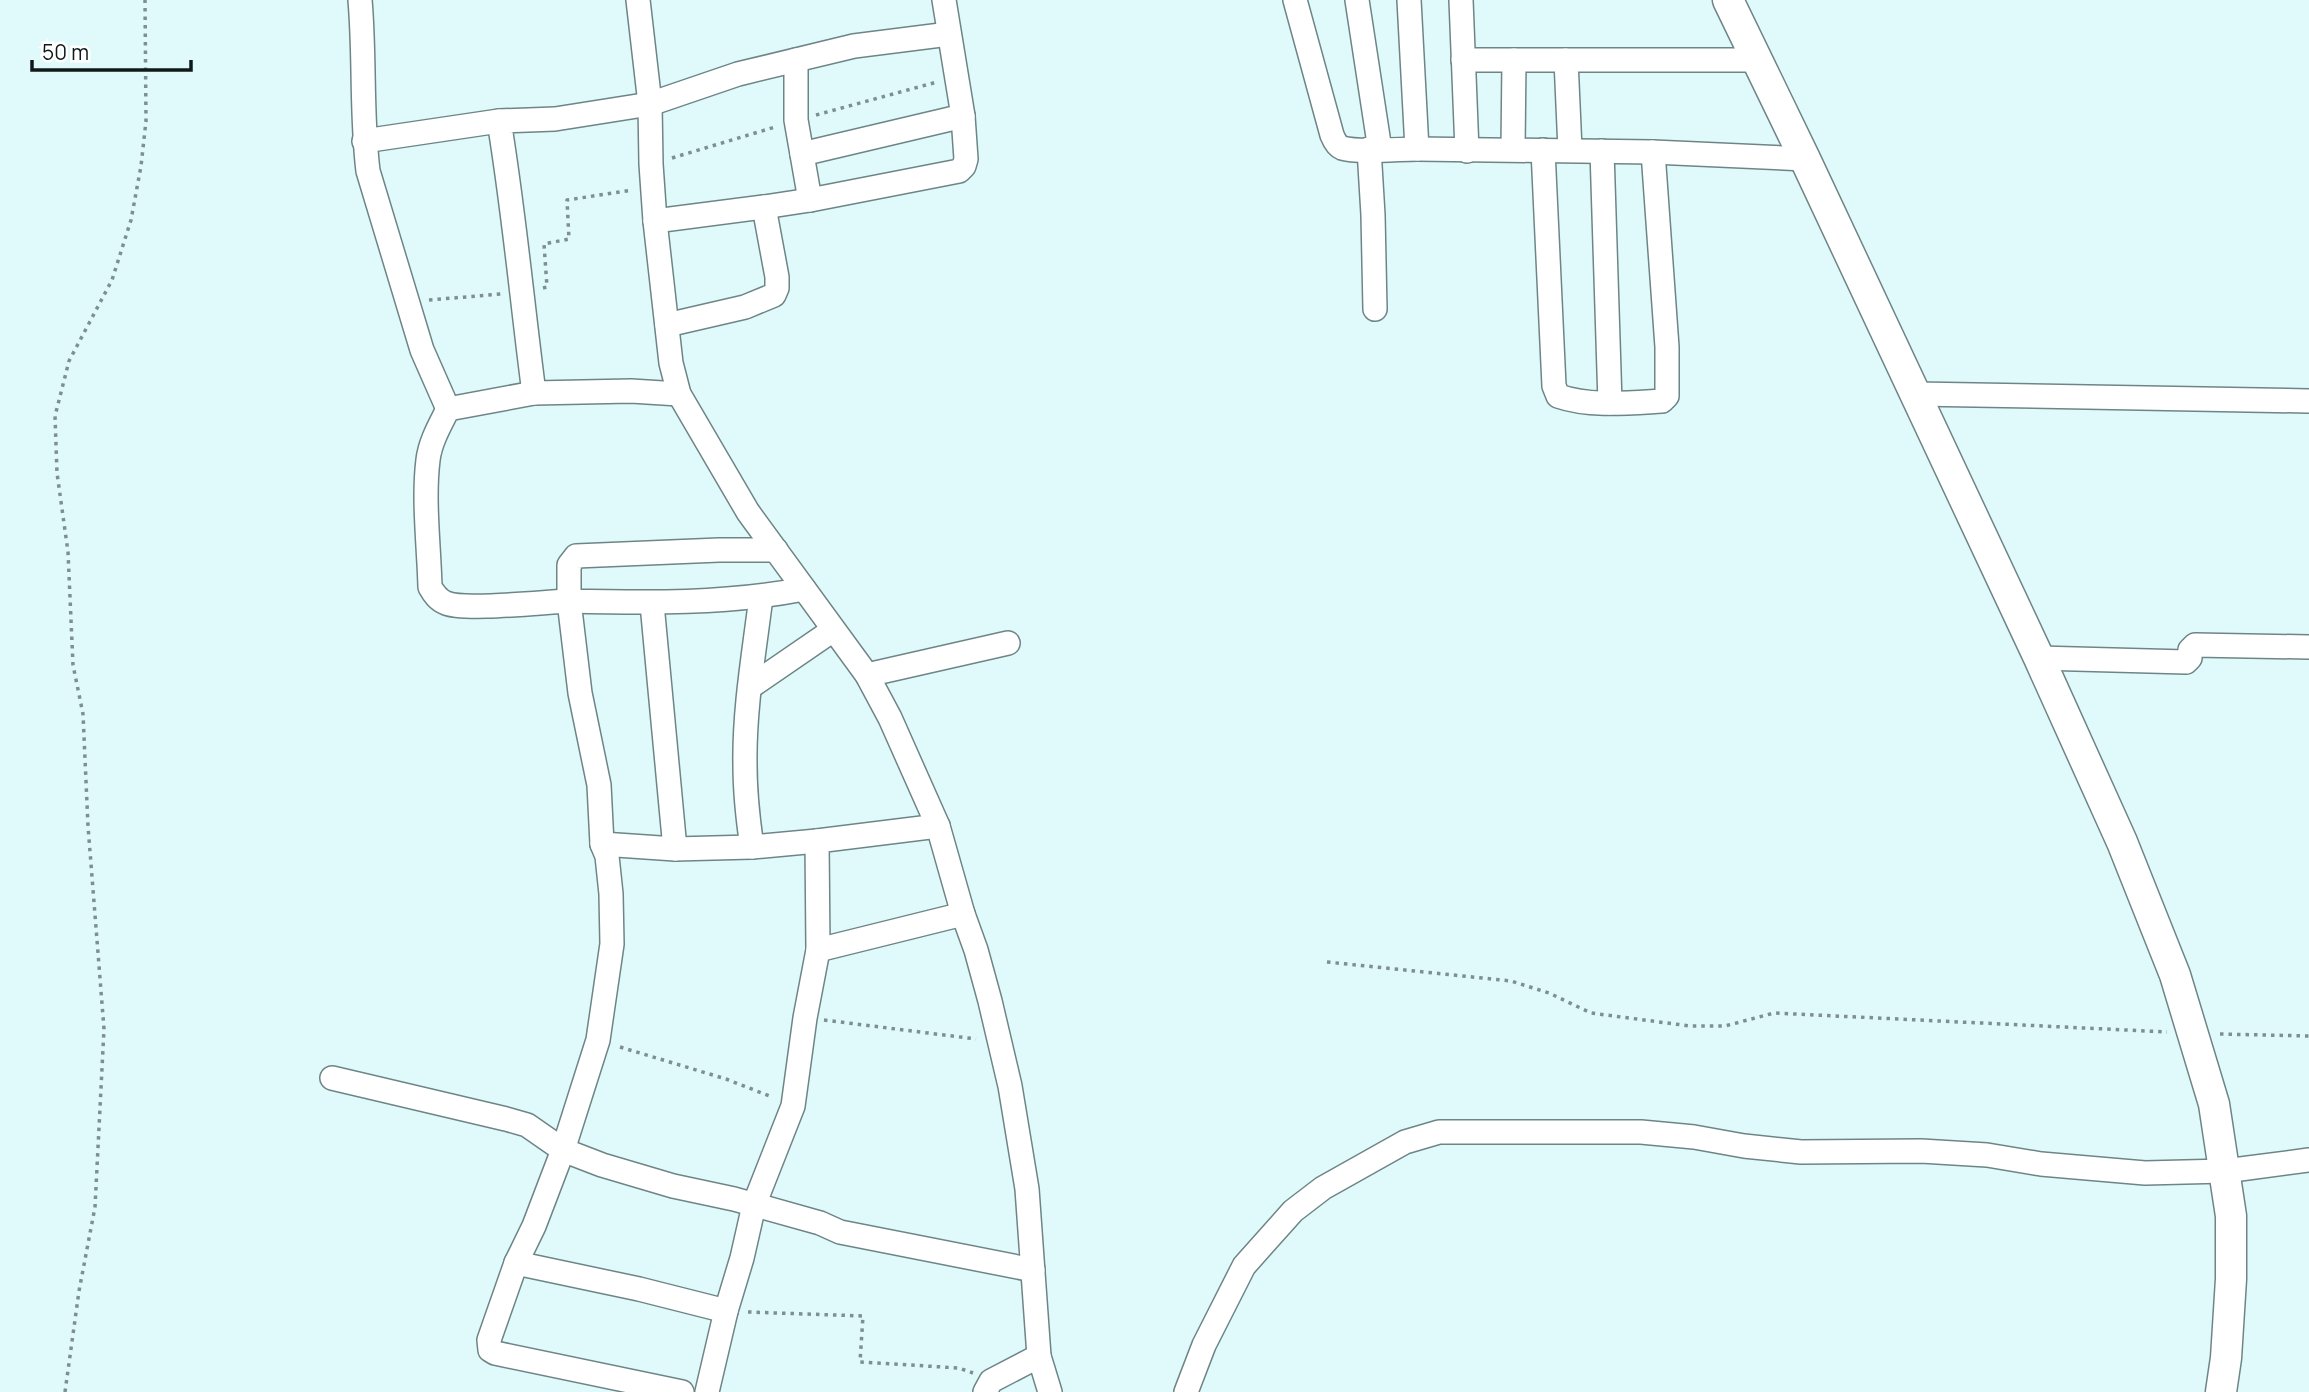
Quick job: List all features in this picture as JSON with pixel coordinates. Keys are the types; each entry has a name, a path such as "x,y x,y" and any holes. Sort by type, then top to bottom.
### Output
{"main road":[{"path":"1728,0 2039,659 2122,842 2175,975 2214,1104 2231,1216 2231,1279 2221,1392"}],"street":[{"path":"360,0 364,141 368,171 422,350 448,409 428,458 430,587 435,596 446,603 464,606 569,601 652,604 761,597 804,589"},
{"path":"638,0 650,104 655,222 671,363 678,394 748,512 867,675 890,718 938,826 962,914 980,962 1010,1086 1027,1189 1039,1356 1051,1392"},
{"path":"655,222 810,200 959,171 966,159 963,116 944,0"},
{"path":"1295,0 1335,142 1342,148 1570,150 1805,159"},
{"path":"1357,0 1374,150 1374,309"},
{"path":"1409,0 1418,149"},
{"path":"1461,0 1467,151"},
{"path":"364,141 499,121 555,119 650,104 738,75 854,46 949,34"},
{"path":"796,60 796,120 810,200"},
{"path":"1463,60 1756,60"},
{"path":"1513,149 1514,60"},
{"path":"1566,60 1570,150"},
{"path":"802,154 963,116"},
{"path":"499,121 511,194 534,393"},
{"path":"1543,150 1554,386 1558,396 1610,403 1662,401 1667,396 1667,347 1653,152"},
{"path":"1602,151 1610,403"},
{"path":"667,326 744,307 774,295 777,277 764,207"},
{"path":"448,409 534,393 631,391 678,394"},
{"path":"1916,394 2309,401"},
{"path":"682,1392 490,1350 489,1340 516,1264 534,1226 563,1150 598,1040 612,944 607,856 602,844 598,785 580,693 569,601 569,565 576,556 776,550"},
{"path":"752,847 745,763 750,687 761,597"},
{"path":"652,604 675,849"},
{"path":"750,687 833,630"},
{"path":"867,675 1008,643"},
{"path":"2039,659 2186,662 2194,645 2309,646"},
{"path":"602,844 675,849 752,847 938,826"},
{"path":"706,1392 754,1205 793,1106 818,950 817,841"},
{"path":"818,950 962,914"},
{"path":"332,1078 527,1125 563,1150 602,1165 820,1223 840,1232 1033,1270"},
{"path":"1186,1392 1204,1345 1244,1266 1293,1211 1323,1188 1405,1142 1439,1132 1641,1132 1801,1152 1921,1151 1987,1155 2041,1164 2145,1173 2225,1171 2309,1160"},
{"path":"516,1264 639,1289 726,1311"},
{"path":"988,1386 1039,1356"}],"path":[{"path":"65,1392 79,1292 95,1207 104,1029 88,826 83,714 73,665 68,552 57,473 55,416 69,361 112,280 131,220 146,121 145,0"},
{"path":"1327,962 1511,981 1549,993 1591,1013 1690,1026 1725,1026 1774,1013 2309,1036"},
{"path":"805,1018 999,1042"},
{"path":"598,1040 726,1079 793,1106"},
{"path":"726,1311 863,1316 860,1362 959,1367 988,1386"}]}
